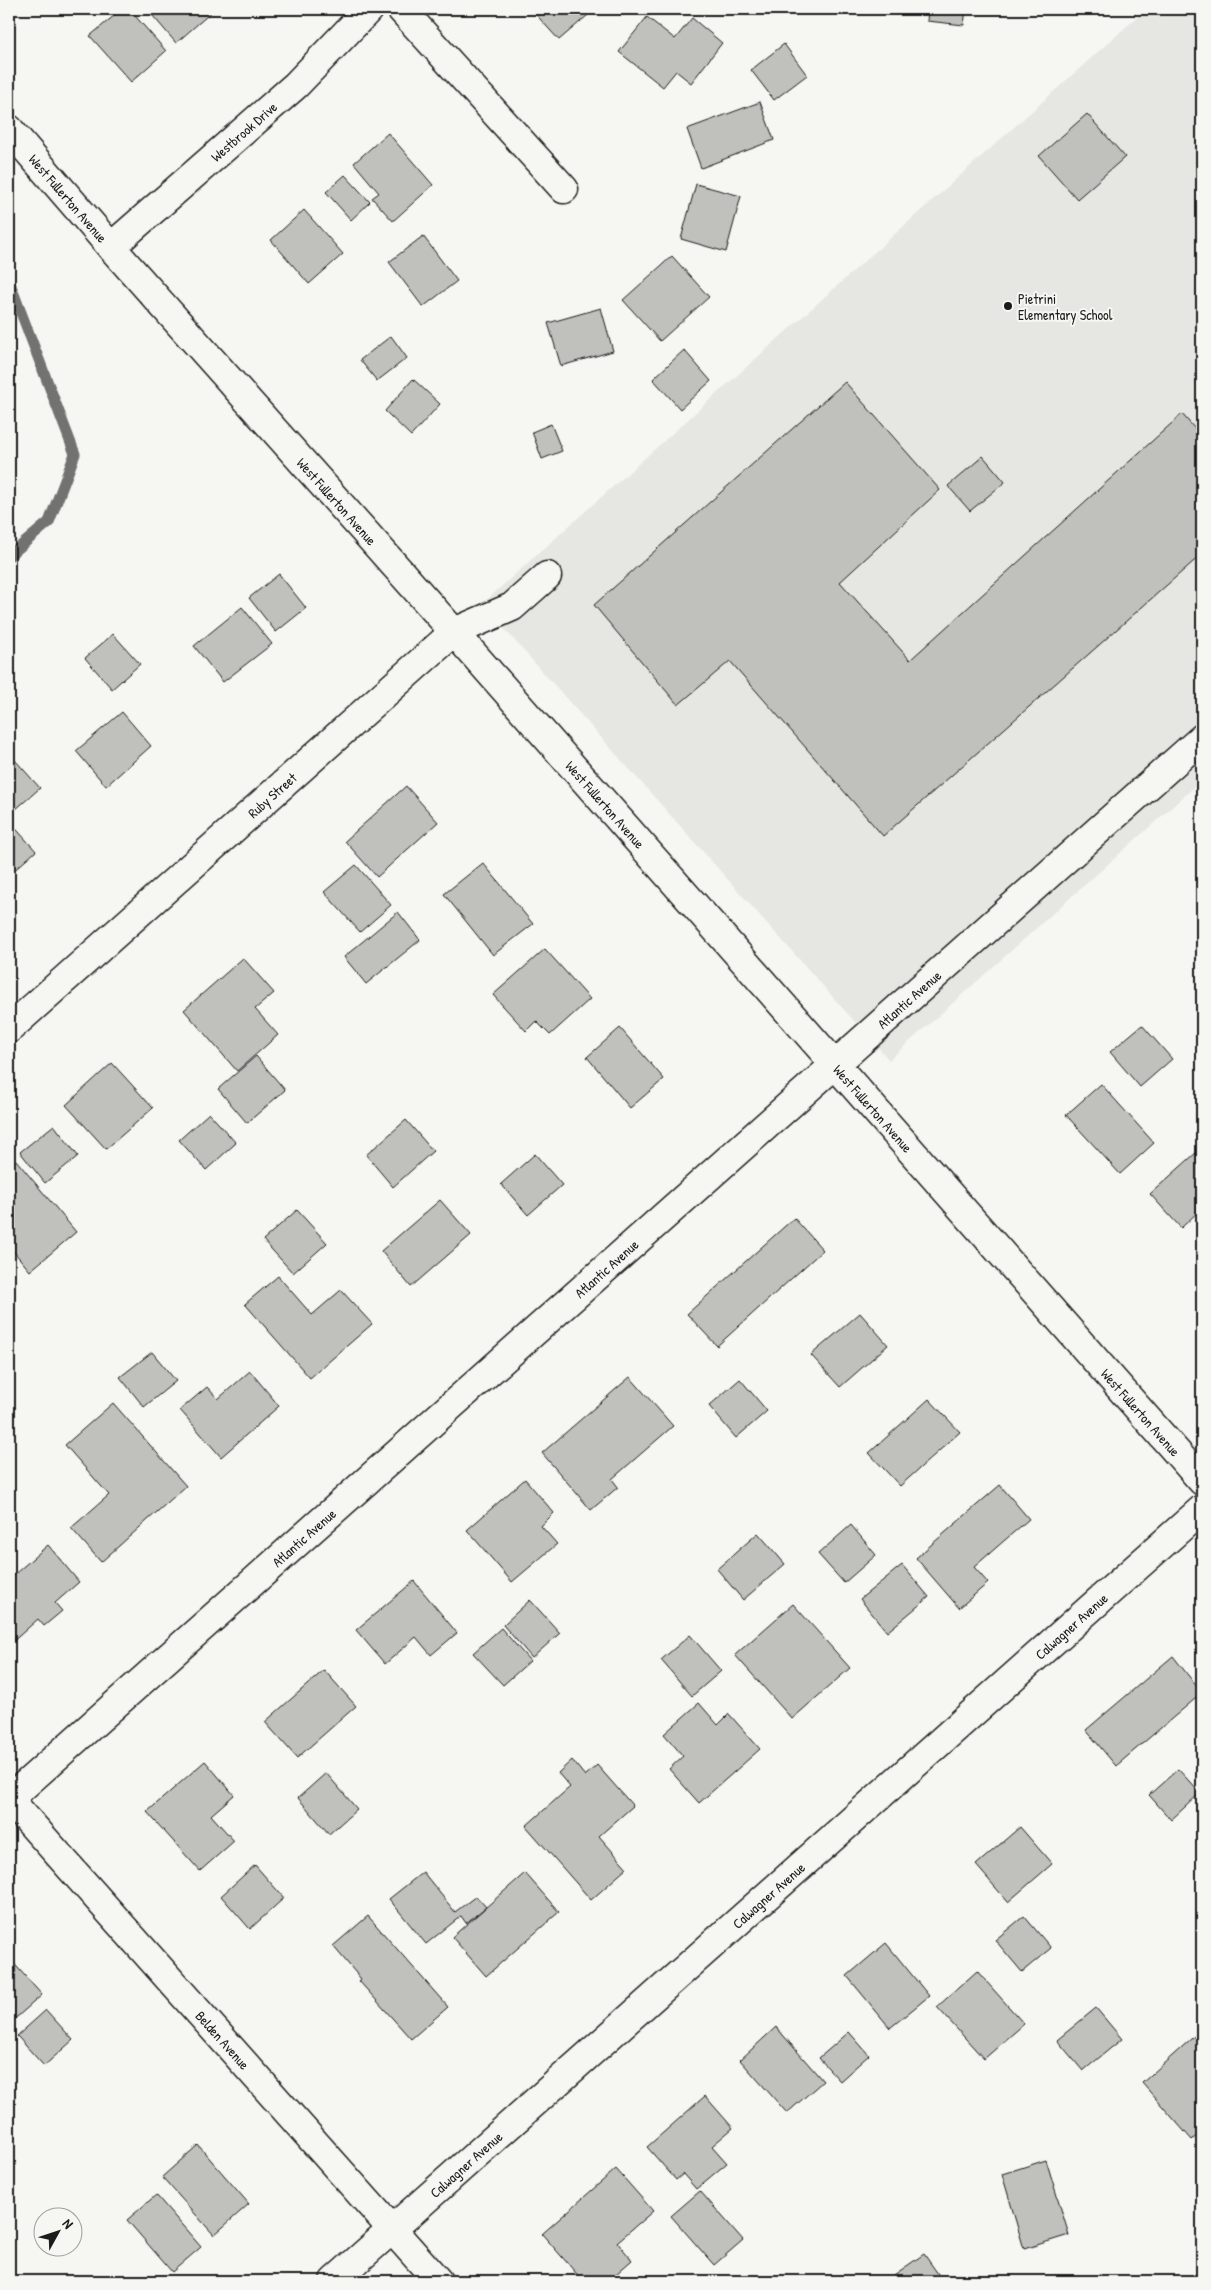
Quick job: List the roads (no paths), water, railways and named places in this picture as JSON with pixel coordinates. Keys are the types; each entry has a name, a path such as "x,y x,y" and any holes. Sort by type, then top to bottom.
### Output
{"street":[{"name":"Westbrook Drive","path":"111,247 296,85 369,9"},
{"path":"401,9 564,189"},
{"name":"West Fullerton Avenue","path":"13,133 111,247 454,632 1202,1481"},
{"name":"Ruby Street","path":"9,1029 454,632 512,607 547,576"},
{"name":"Atlantic Avenue","path":"9,1799 1202,738"},
{"name":"Calwagner Avenue","path":"334,2281 1202,1509"},
{"name":"Belden Avenue","path":"9,1799 438,2281"}],"waterway":[{"path":"9,281 75,454 49,522 9,556"}],"place":[{"name":"Pietrini Elementary School","path":"1008,306"}]}
